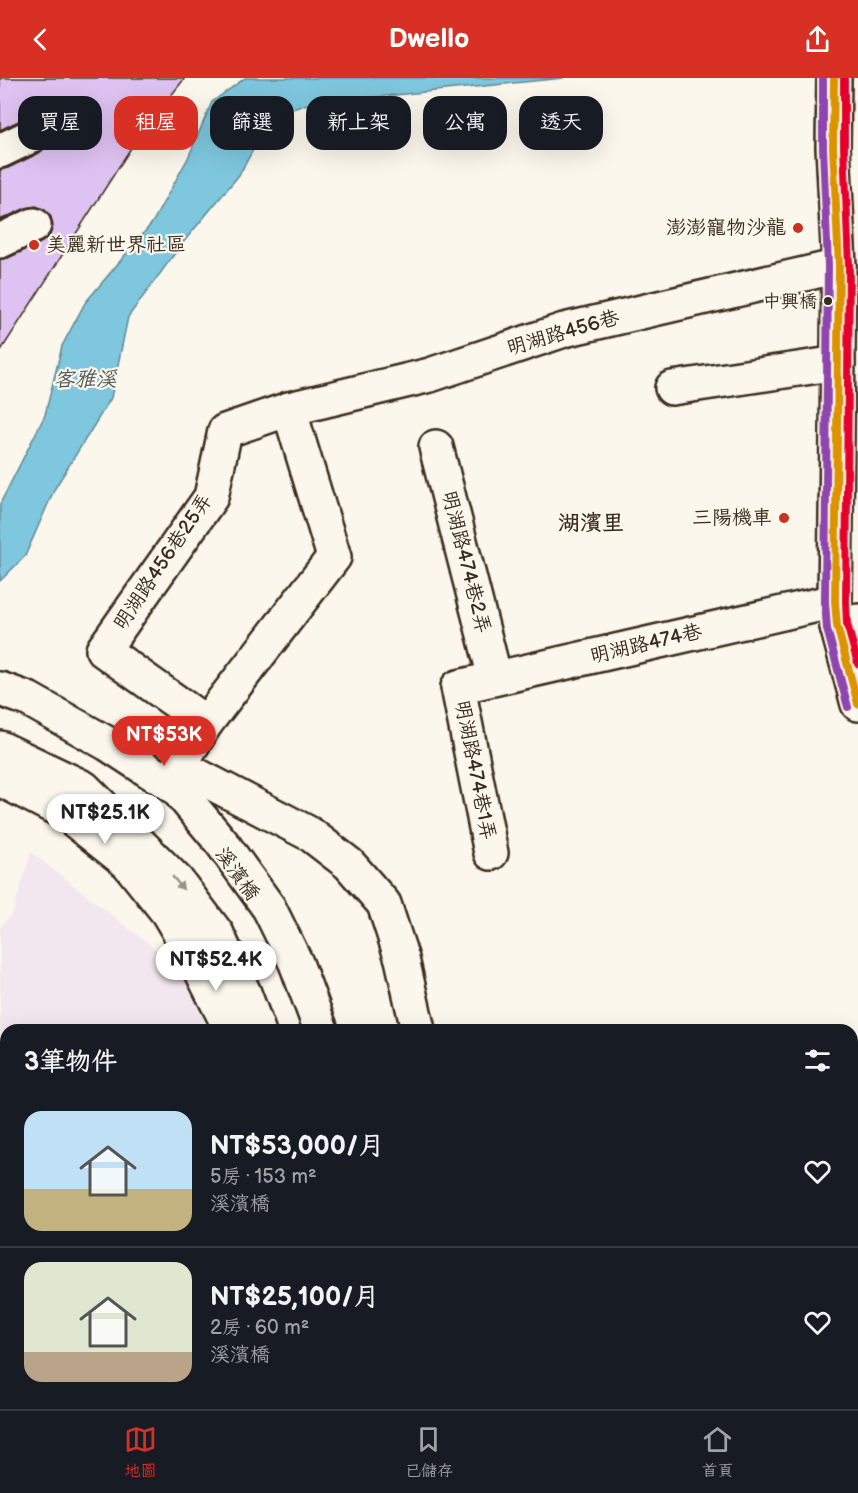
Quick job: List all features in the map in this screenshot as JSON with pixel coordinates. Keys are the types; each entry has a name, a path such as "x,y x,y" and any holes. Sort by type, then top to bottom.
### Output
{"street":[{"path":"834,78 833,147 839,266 838,363 843,616 858,704"},
{"path":"0,151 18,142"},
{"path":"0,241 34,225"},
{"name":"明湖路456巷","path":"289,410 430,375 564,330 839,266"},
{"path":"672,388 838,363"},
{"path":"289,410 334,558 206,723 179,766 310,834 356,872 384,904 402,958 417,1024"},
{"name":"明湖路456巷25弄","path":"206,723 103,650 211,497 225,431 289,410"},
{"name":"明湖路474巷2弄","path":"436,447 495,678"},
{"name":"明湖路474巷","path":"458,687 495,678 843,616"},
{"name":"明湖路474巷1弄","path":"458,687 491,853"},
{"path":"0,689 28,699 98,738 177,789 222,843 266,910 296,963 319,1024"},
{"name":"溪濱橋","path":"0,700 102,749 217,845 266,910"},
{"path":"0,748 84,788 177,881 217,934 256,1024"},
{"path":"0,779 64,812 128,863 168,913 197,962 227,1024"},
{"path":"266,910 302,1024"}],"shaded area":[{"path":"31,852 196,981 204,1024 0,1024 0,928 13,912"}],"water":[{"name":"客雅溪","path":"245,78 564,78 385,96 306,96 306,104 294,109 294,96 220,96"},
{"name":"客雅溪","path":"210,107 210,150 253,150 239,175 181,245 128,317 111,398 55,488 25,556 0,581 0,504 45,415 62,346 85,303 152,223 191,150 198,150 198,135"}],"building":[{"name":"美麗新世界社區","path":"0,78 185,78 171,96 114,96 114,150 130,150 0,352 0,259 8,258 42,242 50,235 53,226 51,217 45,210 36,206 0,220 0,170 42,150 102,150 102,96 18,96 18,121 0,130"}],"transit line":[{"path":"823,78 823,148 828,266 825,602 827,629 848,707"},
{"path":"834,78 833,147 839,266 835,601 837,626 858,704"},
{"path":"844,78 844,147 849,266 846,601 847,624 858,664"}],"place":[{"name":"澎澎寵物沙龍","path":"798,228"},
{"name":"美麗新世界社區","path":"34,245"},
{"name":"中興橋","path":"828,301"},
{"name":"三陽機車","path":"784,518"}],"district":[{"name":"湖濱里","path":"591,523"}]}
